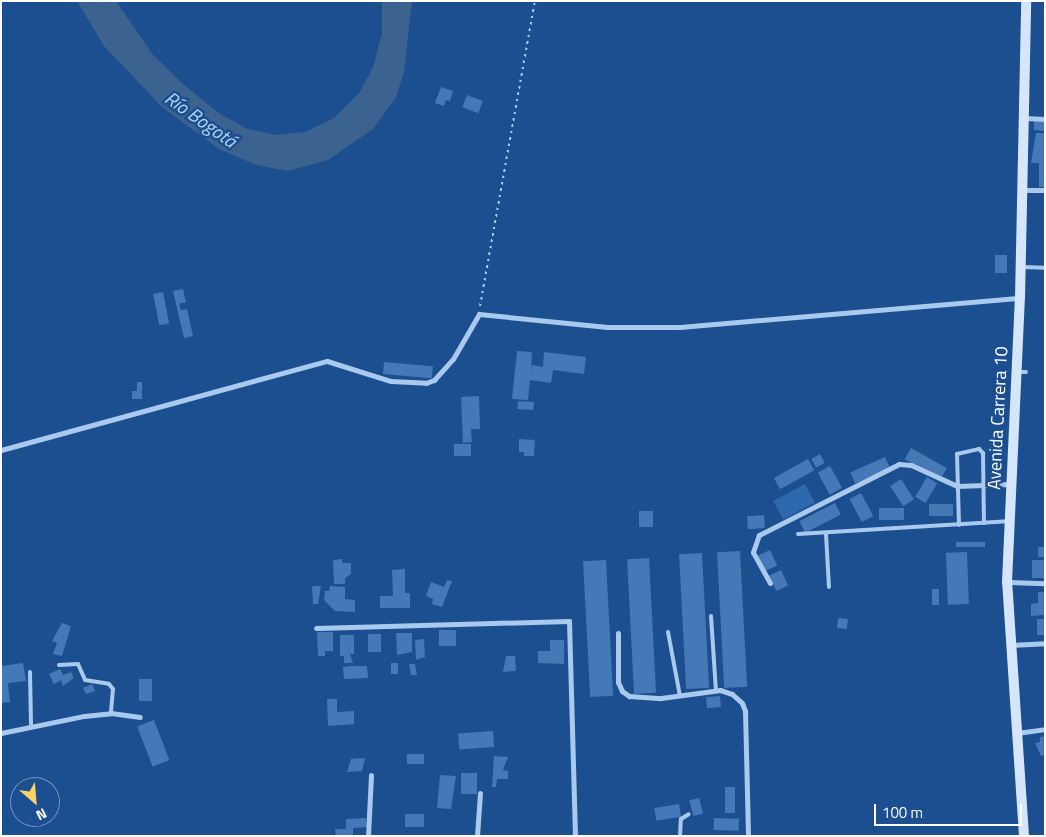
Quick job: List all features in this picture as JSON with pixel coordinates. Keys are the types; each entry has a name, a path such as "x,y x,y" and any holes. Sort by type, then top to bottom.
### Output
{"street":[{"name":"Avenida Carrera 10","path":"1024,836 1006,582 1011,484 1022,361 1020,267 1026,1"},
{"path":"1023,118 1045,119"},
{"path":"1022,190 1045,190"},
{"path":"1,450 327,361 391,381 426,383 434,380 453,359 479,314 607,327 680,327 1020,298"},
{"path":"770,583 753,552 759,535 899,464 911,465 956,486 1011,484"},
{"path":"1006,582 1045,583"},
{"path":"316,628 569,621 575,836"},
{"path":"618,634 618,682 622,690 629,696 680,696 716,691 732,694 742,703 745,711 748,836"},
{"path":"1011,644 1045,643"},
{"path":"1,733 111,712 140,717"},
{"path":"1017,733 1045,729"},
{"path":"368,836 371,775"},
{"path":"477,836 480,793"}],"lane":[{"path":"1020,267 1045,268"},
{"path":"959,525 956,486 957,454 979,449 983,453 984,523"},
{"path":"798,534 826,534 1009,521"},
{"path":"826,534 829,587"},
{"path":"711,616 716,691"},
{"path":"668,632 680,696"},
{"path":"60,666 78,664 85,680 109,684 113,689 111,712"},
{"path":"30,672 31,726"},
{"path":"680,836 681,819 689,814"}],"path":[{"path":"479,314 535,1"}],"shaded area":[{"path":"805,484 815,503 783,519 773,501"}],"water":[{"name":"Río Bogotá","path":"77,1 116,1 153,55 184,85 220,114 248,129 276,135 305,132 334,118 360,92 373,67 382,33 382,1 412,1 404,72 396,97 384,114 373,129 328,160 288,171 256,165 219,149 162,107 104,46"}],"building":[{"path":"441,87 453,91 450,101 446,100 444,106 435,103"},
{"path":"467,95 483,101 478,113 462,107"},
{"path":"1034,121 1044,122 1044,131 1034,130"},
{"path":"1036,133 1045,133 1045,187 1039,187 1039,163 1031,163"},
{"path":"995,255 1007,255 1007,273 995,273"},
{"path":"183,289 186,302 179,304 181,310 187,309 193,336 184,338 173,291"},
{"path":"163,292 169,323 159,325 153,294"},
{"path":"517,351 532,352 531,372 532,365 543,367 544,352 586,357 584,374 553,370 551,383 530,380 528,400 512,399"},
{"path":"384,362 433,366 432,378 383,374"},
{"path":"137,382 142,382 142,399 132,399 132,391 137,391"},
{"path":"479,396 480,429 471,429 472,442 463,443 461,397"},
{"path":"518,401 534,402 533,410 517,409"},
{"path":"519,439 535,440 534,456 524,456 524,452 519,452"},
{"path":"454,444 471,444 471,456 454,456"},
{"path":"911,448 947,468 941,479 905,459"},
{"path":"820,454 825,463 816,468 811,459"},
{"path":"885,457 890,468 855,483 850,472"},
{"path":"808,459 814,470 780,489 774,478"},
{"path":"830,466 842,488 830,495 818,473"},
{"path":"927,477 937,483 925,503 915,497"},
{"path":"901,479 914,499 903,506 890,486"},
{"path":"861,493 873,516 862,522 850,499"},
{"path":"835,503 841,515 805,533 799,521"},
{"path":"929,504 953,504 953,516 929,516"},
{"path":"879,508 904,508 904,520 879,520"},
{"path":"639,511 653,511 653,527 639,527"},
{"path":"764,515 765,528 748,529 747,516"},
{"path":"956,542 985,542 985,547 956,547"},
{"path":"1038,547 1045,547 1045,557 1038,557"},
{"path":"770,550 777,565 765,571 758,555"},
{"path":"740,551 747,687 724,688 717,552"},
{"path":"967,552 969,604 948,605 946,553"},
{"path":"702,553 709,688 686,689 679,554"},
{"path":"649,558 656,693 634,694 627,559"},
{"path":"342,559 342,563 351,563 351,574 345,578 345,584 334,584 333,560"},
{"path":"606,560 613,696 590,697 583,561"},
{"path":"1032,560 1045,560 1045,578 1032,578"},
{"path":"405,569 405,593 410,593 410,608 380,608 380,596 393,596 392,570"},
{"path":"781,570 788,585 776,591 769,575"},
{"path":"447,580 452,581 442,607 432,604 433,599 426,596 431,582 444,587"},
{"path":"312,586 321,586 318,604 313,604"},
{"path":"330,586 345,587 345,599 355,600 355,612 335,611 324,600 325,591 329,591"},
{"path":"932,589 939,589 939,605 932,605"},
{"path":"1038,592 1045,592 1045,615 1031,616 1031,604 1038,603"},
{"path":"838,618 848,619 847,629 837,628"},
{"path":"1037,619 1045,619 1045,635 1037,635"},
{"path":"62,623 71,626 62,656 53,654 57,643 52,641"},
{"path":"439,630 456,630 456,646 439,646"},
{"path":"317,632 333,632 333,651 325,651 325,656 318,656"},
{"path":"396,633 412,633 412,652 397,655"},
{"path":"368,634 381,634 381,652 368,652"},
{"path":"340,635 354,635 354,654 350,654 353,663 344,663 344,656 340,656"},
{"path":"424,639 425,657 416,660 415,640"},
{"path":"550,640 564,640 564,664 538,663 538,651 550,651"},
{"path":"506,656 515,656 516,671 503,672"},
{"path":"23,663 26,681 8,683 10,702 1,703 1,666"},
{"path":"391,663 398,663 398,674 391,674"},
{"path":"409,664 415,664 417,675 411,675"},
{"path":"367,666 368,678 344,679 343,667"},
{"path":"60,669 63,675 71,672 74,678 63,686 61,680 54,684 49,674"},
{"path":"139,679 152,679 152,701 139,701"},
{"path":"92,684 95,691 86,694 83,688"},
{"path":"720,696 721,707 707,708 706,697"},
{"path":"327,699 337,699 337,712 354,711 354,724 328,726"},
{"path":"154,720 169,760 153,767 137,726"},
{"path":"493,731 494,747 459,749 458,733"},
{"path":"1045,736 1045,755 1041,756 1035,743 1040,742 1040,737"},
{"path":"407,754 424,754 424,764 407,764"},
{"path":"494,756 508,757 503,770 508,771 508,779 497,779 496,787 492,787"},
{"path":"365,758 362,771 347,772 351,759"},
{"path":"461,773 477,773 477,794 461,794"},
{"path":"440,775 456,776 451,809 437,808"},
{"path":"725,787 735,787 735,813 725,813"},
{"path":"699,798 703,813 693,816 689,801"},
{"path":"679,804 681,817 656,821 654,808"},
{"path":"405,814 424,814 424,827 405,827"},
{"path":"366,818 367,827 353,828 353,836 336,836 335,829 346,829 346,819"},
{"path":"714,818 739,819 739,831 714,830"}]}
